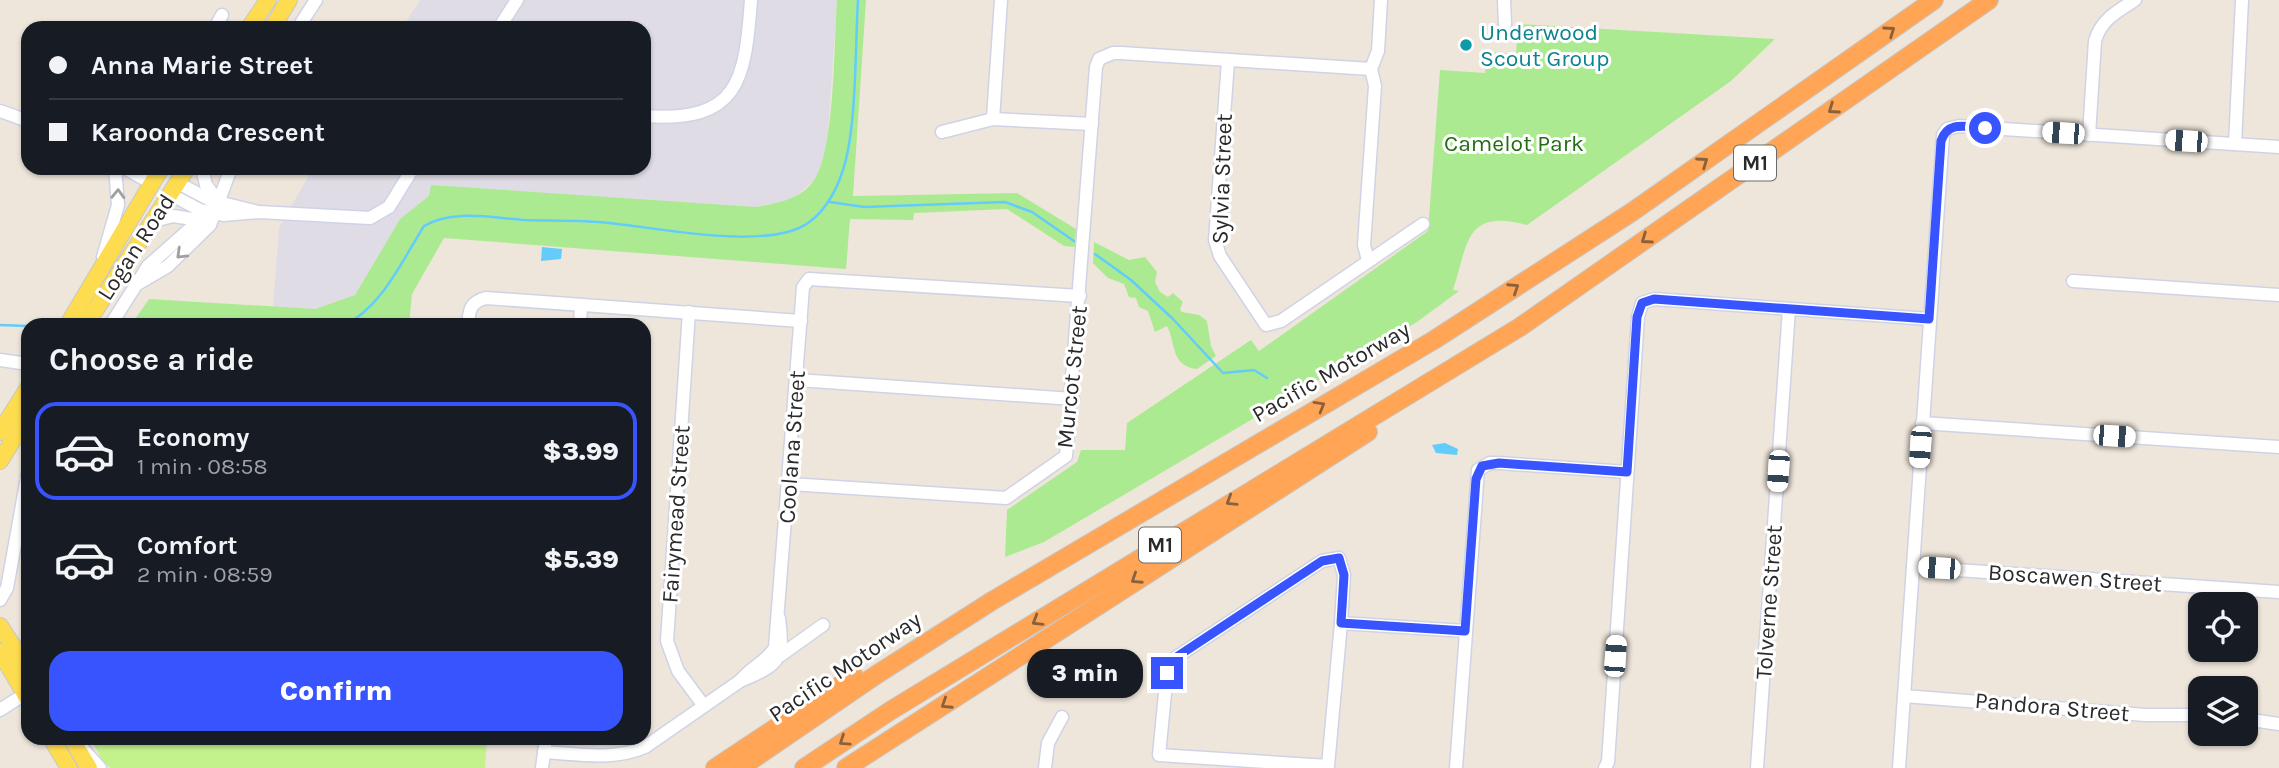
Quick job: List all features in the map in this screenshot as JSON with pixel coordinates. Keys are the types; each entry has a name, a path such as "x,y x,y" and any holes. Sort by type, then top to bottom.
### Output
{"highway":[{"name":"Pacific Motorway","path":"740,768 876,675 1109,530 1457,325 1632,212 1934,0"},
{"name":"M1","path":"804,768 890,710 1520,327 1989,0"},
{"path":"846,768 1205,534 1477,366 1520,327"},
{"path":"715,768 823,695 1018,574 1109,530"}],"main road":[{"path":"254,21 268,0"},
{"path":"276,21 289,0"},
{"name":"Logan Road","path":"71,318 154,175"},
{"path":"158,175 174,188"},
{"name":"Logan Road","path":"90,318 182,175"},
{"path":"0,432 21,399"},
{"path":"0,461 21,427"},
{"path":"0,626 21,658"},
{"path":"0,652 21,685"},
{"path":"55,745 69,768"},
{"path":"77,745 89,768"}],"street":[{"path":"302,21 316,0"},
{"path":"504,21 517,0"},
{"path":"651,116 694,115 721,102 740,79 747,57 751,0"},
{"path":"993,119 1001,0"},
{"path":"1381,0 1377,51 1371,69 1375,86 1364,245 1368,260 1423,224"},
{"path":"1504,0 1505,24"},
{"path":"2089,135 2095,41 2099,28 2107,18 2134,0"},
{"path":"2235,144 2242,0"},
{"path":"219,21 222,15"},
{"name":"Murcot Street","path":"790,484 1006,498 1066,456 1073,400 1096,67 1105,55 1121,53 1228,61"},
{"path":"1228,61 1371,69"},
{"name":"Sylvia Street","path":"1228,61 1215,240 1220,256 1266,325 1281,321 1368,260"},
{"path":"0,111 21,118"},
{"path":"942,132 993,119 1092,124"},
{"path":"1899,768 1941,141 1947,130 1959,126 2279,147"},
{"path":"100,267 118,200 116,175"},
{"path":"204,175 210,212"},
{"name":"Logan Road","path":"115,318 137,284 171,264 208,228 210,212 228,175"},
{"path":"153,221 210,212 258,212 360,219 380,214 395,198 409,175"},
{"path":"174,188 210,212"},
{"name":"Coolana Street","path":"777,653 803,287 809,279 1080,296"},
{"path":"2073,281 2279,295"},
{"path":"468,318 469,308 477,300 486,298 801,321"},
{"path":"1605,768 1608,762 1637,317 1642,303 1654,299 1929,319"},
{"path":"581,318 582,305"},
{"name":"Tolverne Street","path":"1757,768 1790,309"},
{"name":"Fairymead Street","path":"689,312 667,641 678,671 704,706"},
{"path":"0,360 21,363"},
{"path":"797,380 1073,400"},
{"path":"1922,423 2279,447"},
{"path":"1455,768 1476,479 1482,466 1499,463 1627,472"},
{"path":"0,600 7,587 21,510"},
{"path":"1339,558 1344,575 1341,623 1328,766 1159,755 1167,673 1175,658 1322,561 1339,558"},
{"name":"Boscawen Street","path":"1913,567 2279,592"},
{"name":"Coolana Street","path":"777,653 781,635 779,618"},
{"path":"1341,623 1465,631"},
{"path":"651,743 740,681 775,662 777,653 823,625"},
{"path":"781,635 786,640 802,640"},
{"name":"Pandora Street","path":"1904,696 2145,715 2188,715"},
{"path":"0,710 21,698"},
{"path":"1045,768 1048,743 1062,717"},
{"path":"2258,721 2279,724"},
{"path":"79,745 100,768"},
{"path":"542,768 545,745 612,756 631,753 648,745"}],"shaded area":[{"path":"420,0 837,0 827,147 816,179 790,201 756,207 430,196 400,219 355,295 315,309 273,308 279,228 309,175 651,175 651,21 406,21"}],"green space":[{"path":"837,0 866,0 853,196 1017,193 1076,229 1075,247 1064,246 1007,209 914,213 913,220 850,219 846,269 444,238 412,294 410,318 136,318 149,299 315,309 355,295 400,219 429,196 431,185 756,207 790,199 811,184 822,162 830,118"},
{"name":"Camelot Park","path":"1518,24 1775,39 1731,81 1527,225 1506,221 1480,226 1466,245 1453,290 1459,291 1417,322 1044,542 1005,557 1007,510 1077,462 1081,450 1125,450 1127,423 1251,340 1259,351 1428,231 1440,70 1485,73 1487,52 1516,54"},
{"path":"1094,242 1129,260 1145,257 1157,272 1155,282 1160,292 1168,297 1173,293 1183,302 1180,309 1182,312 1199,315 1207,321 1211,346 1216,356 1197,369 1182,363 1175,353 1167,326 1155,332 1148,311 1139,307 1136,298 1129,297 1124,284 1108,278 1093,263"},
{"path":"94,745 487,745 485,768 111,768 103,762"}],"water":[{"path":"542,247 562,249 561,259 541,261"},
{"path":"1445,443 1458,449 1457,455 1436,453 1432,445"}],"waterway":[{"path":"357,318 390,282 424,226 447,218 473,216 598,222 732,237 780,234 807,224 815,218 832,195 848,152 853,110 858,0"},
{"path":"830,202 864,207 1005,202 1032,212 1074,241"},
{"path":"1095,254 1131,280 1173,319 1223,373 1254,370 1267,378"},
{"path":"0,325 21,326"}],"place":[{"name":"Underwood Scout Group","path":"1466,45"}],"route":[{"path":"1167,673 1175,658 1322,561 1339,558 1344,575 1341,623 1465,631 1476,479 1482,466 1499,463 1627,472 1637,317 1642,303 1654,299 1929,319 1941,141 1943,135 1952,127 1985,128"}]}
